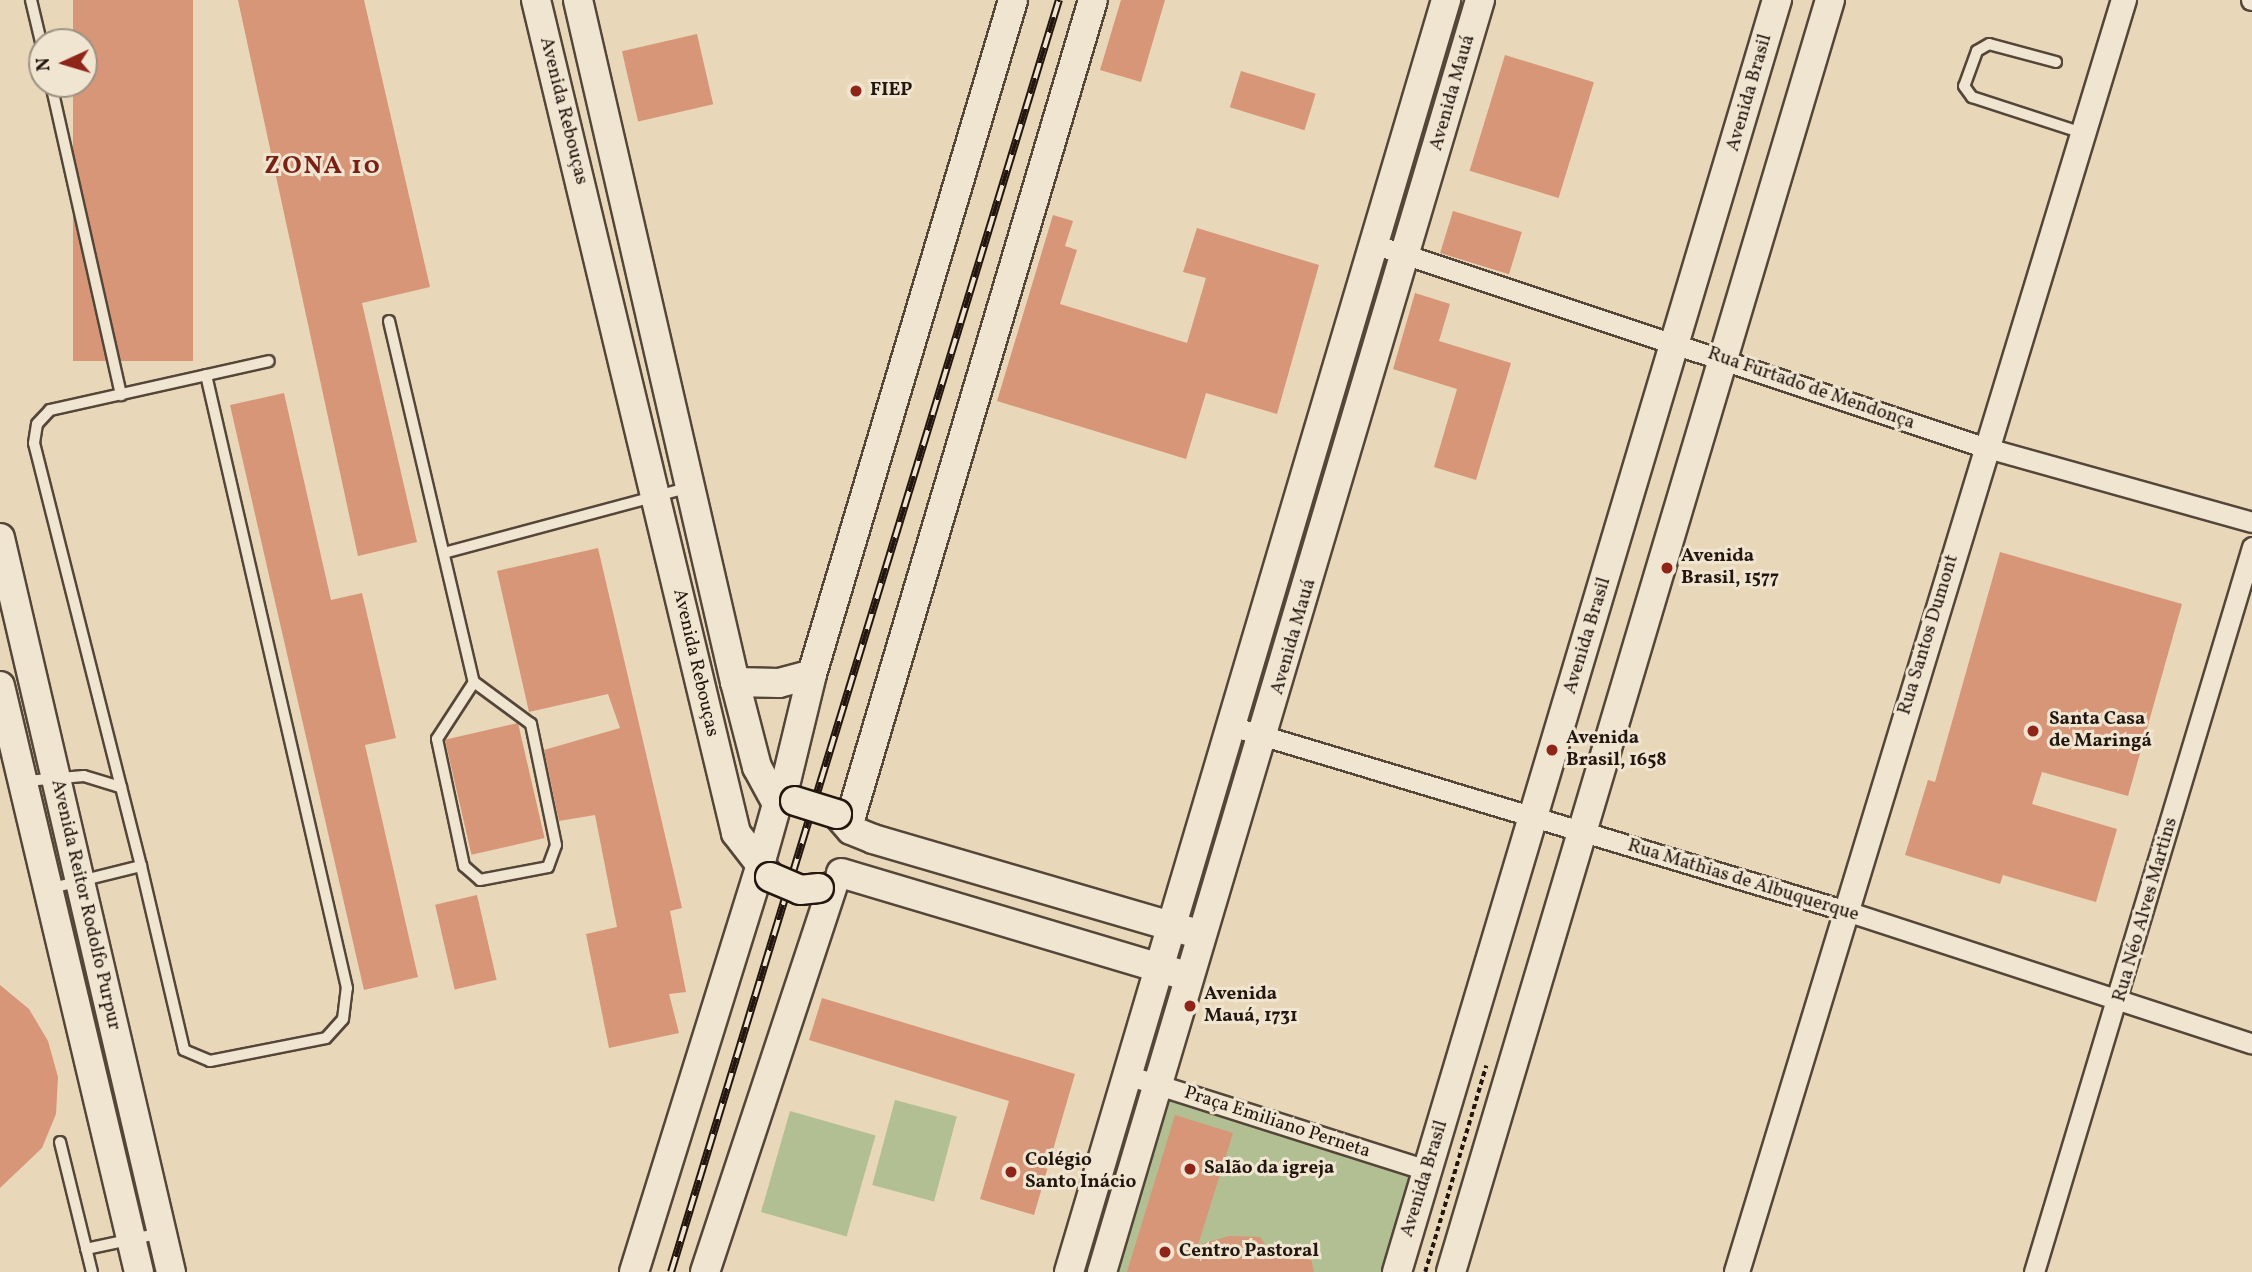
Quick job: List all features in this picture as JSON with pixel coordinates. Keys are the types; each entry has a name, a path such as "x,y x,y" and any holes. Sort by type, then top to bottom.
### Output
{"main road":[{"name":"Avenida Rebouças","path":"536,0 736,833 764,869 800,890 831,882 1000,920 1192,978"},
{"name":"Avenida Rebouças","path":"578,0 735,682 757,767 785,801"},
{"path":"634,1272 785,801 812,674 1013,0"},
{"path":"705,1272 831,882 846,822 1093,0"},
{"name":"Avenida Mauá","path":"1069,1272 1446,0"},
{"name":"Avenida Mauá","path":"1102,1272 1265,736 1480,0"},
{"name":"Avenida Brasil","path":"1397,1272 1678,343 1777,0"},
{"path":"1451,1272 1830,0"},
{"path":"593,237 632,228"},
{"name":"Avenida Reitor Rodolfo Purpur","path":"0,538 8,613 54,775 171,1272"},
{"path":"735,682 779,684 812,674"},
{"name":"Avenida Reitor Rodolfo Purpur","path":"0,686 139,1272"},
{"path":"785,801 1012,880 1204,936"},
{"path":"1000,920 1012,880"},
{"path":"97,1097 128,1090"}],"street":[{"name":"Rua Santos Dumont","path":"1737,1272 1843,910 2124,0"},
{"name":"Rua Furtado de Mendonça","path":"1373,244 1678,343 1721,361 1987,448 2252,522"},
{"name":"Rua Néo Alves Martins","path":"2034,1272 2119,1002 2252,547"},
{"name":"Rua Mathias de Albuquerque","path":"1231,726 1843,910 2252,1044"},
{"name":"Praça Emiliano Perneta","path":"1127,1075 1427,1170"}],"lane":[{"path":"32,0 38,28"},
{"path":"2056,62 1982,46 1965,86 1972,97 2084,133"},
{"path":"54,98 121,395"},
{"path":"388,321 474,682 531,724 556,845 548,867 480,880 464,866 437,739 474,682"},
{"path":"206,375 347,988 343,1019 326,1038 210,1061 184,1050 141,866 34,443 37,424 50,410 121,395 206,375 269,361"},
{"path":"444,553 691,488"},
{"path":"23,782 54,775 121,788"},
{"path":"48,889 141,866"},
{"path":"60,1142 92,1272"},
{"path":"86,1249 162,1233"}],"green space":[{"path":"1159,1085 1427,1170 1397,1272 1103,1272"},
{"path":"895,1100 957,1117 934,1202 872,1185"},
{"path":"790,1111 876,1136 847,1236 761,1212"}],"building":[{"path":"73,0 193,0 193,361 73,361 73,98 98,98 98,28 73,28"},
{"path":"238,0 364,0 430,287 362,303 417,542 358,556"},
{"path":"1121,0 1165,0 1141,82 1100,70"},
{"path":"697,34 713,104 638,121 622,51"},
{"path":"1505,55 1594,82 1559,198 1470,171"},
{"path":"1241,71 1316,94 1304,130 1230,107"},
{"path":"1453,211 1522,232 1509,274 1440,253"},
{"path":"1053,215 1073,221 1065,246 1077,250 1060,304 1187,343 1206,278 1183,272 1197,228 1319,265 1277,414 1206,393 1186,459 997,401"},
{"path":"1415,293 1450,304 1439,341 1511,363 1476,480 1434,467 1457,389 1393,369"},
{"path":"284,393 331,600 362,593 396,738 365,745 418,977 364,990 230,405"},
{"path":"598,548 682,908 670,911 686,992 669,994 679,1033 609,1048 586,934 617,927 595,815 559,821 544,750 620,728 608,694 529,712 497,571"},
{"path":"2000,552 2182,604 2128,796 2042,772 2032,804 2117,829 2096,902 2003,875 2000,884 1905,855 1928,780 1935,782"},
{"path":"518,723 545,838 471,855 445,740"},
{"path":"477,895 497,980 455,989 435,905"},
{"path":"0,985 29,1009 48,1041 58,1077 56,1114 42,1148 0,1188"},
{"name":"Colégio Santo Inácio","path":"822,998 1075,1074 1034,1215 980,1199 1009,1101 809,1040"},
{"path":"1175,1115 1233,1133 1198,1245 1229,1236 1260,1237 1266,1246 1311,1258 1314,1272 1127,1272"}],"railway":[{"path":"671,1272 1059,0"}],"place":[{"name":"FIEP","path":"856,91"},
{"name":"Avenida Brasil, 1577","path":"1667,568"},
{"name":"Santa Casa de Maringá","path":"2033,731"},
{"name":"Avenida Brasil, 1658","path":"1552,750"},
{"name":"Avenida Mauá, 1731","path":"1190,1006"},
{"name":"Salão da igreja","path":"1190,1169"},
{"name":"Colégio Santo Inácio","path":"1011,1172"},
{"name":"Centro Pastoral","path":"1165,1252"}],"district":[{"name":"ZONA 10","path":"323,167"}]}
